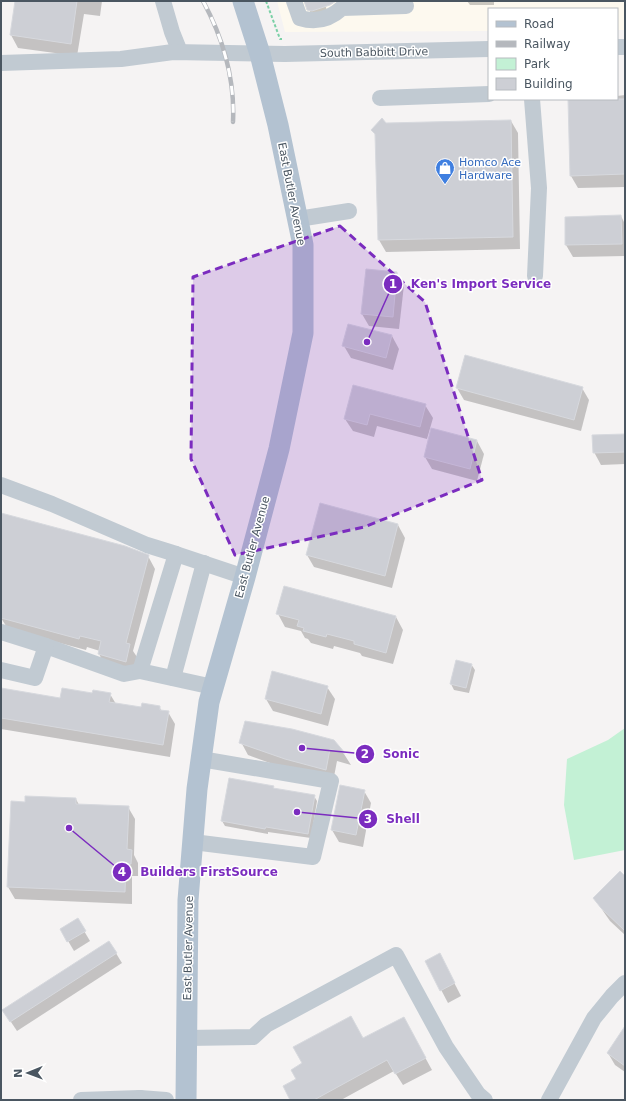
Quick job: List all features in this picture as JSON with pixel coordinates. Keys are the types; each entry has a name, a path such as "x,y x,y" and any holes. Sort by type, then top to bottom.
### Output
{"main road":[{"name":"East Butler Avenue","path":"186,1100 188,900 197,789 209,702 245,577 278,449 303,333 303,245 278,125 260,54 243,1"}],"street":[{"path":"163,1 172,32 180,52"},
{"path":"294,1 300,18 307,20 320,20 328,18 336,14 342,8 406,6"},
{"name":"South Babbitt Drive","path":"1,63 122,59 180,52 260,54 488,49"},
{"path":"380,98 488,94"},
{"path":"532,100 539,188 535,276"},
{"path":"298,219 348,211"},
{"path":"1,485 52,504 147,545 245,577"},
{"path":"140,671 176,554"},
{"path":"173,678 204,563"},
{"path":"1,632 46,646 124,674 140,671 213,687"},
{"path":"1,670 35,678 46,646"},
{"path":"193,842 313,857 331,781 201,759"},
{"path":"187,1038 253,1037 266,1025 396,955 446,1047 478,1094 485,1100"},
{"path":"549,1100 594,1018 625,983"},
{"path":"81,1100 166,1100"}],"highlighted area":[{"path":"340,226 425,302 482,480 364,527 235,555 191,459 193,277"}],"shaded area":[{"path":"277,1 625,1 625,30 618,30 618,8 488,8 488,31 285,32"}],"green space":[{"path":"625,728 625,850 574,860 564,805 567,759 608,740"}],"building":[{"path":"15,1 77,1 71,44 10,35"},
{"path":"304,1 336,1 330,5 312,11 307,10"},
{"path":"625,99 625,174 570,176 568,100"},
{"name":"Homco Ace Hardware","path":"382,118 386,123 511,120 513,237 378,240 375,134 371,130"},
{"path":"621,215 622,244 565,245 565,217"},
{"path":"366,269 397,272 393,317 361,314"},
{"path":"348,324 392,335 386,358 342,346"},
{"path":"465,355 583,387 574,420 456,388"},
{"path":"353,385 426,404 420,427 370,414 367,425 344,419"},
{"path":"431,428 477,440 470,469 424,457"},
{"path":"625,434 625,452 593,453 592,435"},
{"path":"320,503 398,524 385,576 306,555"},
{"path":"1,513 125,546 149,555 126,643 130,644 126,662 98,654 101,641 80,636 79,639 1,618"},
{"path":"284,586 396,616 386,653 354,644 354,641 327,634 326,637 303,631 304,628 297,626 299,620 276,614"},
{"path":"456,660 472,664 466,688 450,684"},
{"path":"272,671 328,686 321,714 265,699"},
{"path":"1,688 60,698 62,688 92,693 93,690 111,693 109,702 141,707 142,703 160,706 160,710 169,711 163,745 1,718"},
{"path":"245,721 292,729 334,740 345,753 330,749 326,770 285,759 239,743"},
{"path":"229,778 274,786 273,788 315,795 308,834 266,827 265,829 221,821"},
{"path":"340,785 365,790 356,835 331,830"},
{"path":"25,796 76,798 76,804 129,806 127,849 132,850 131,864 126,864 125,892 7,887 11,801 25,802"},
{"path":"620,871 625,876 625,931 601,908 593,898"},
{"path":"78,918 86,931 67,942 60,929"},
{"path":"109,941 117,953 10,1022 2,1010"},
{"path":"440,953 455,983 440,991 425,961"},
{"path":"351,1016 363,1038 404,1017 426,1058 395,1074 387,1060 314,1100 290,1100 283,1086 296,1079 291,1070 302,1063 293,1047"},
{"path":"625,1026 625,1066 607,1053"}],"railway":[{"path":"203,1 222,44 230,75 233,122"}],"place":[{"name":"Homco Ace Hardware","path":"445,185"},
{"name":"Ken's Import Service","path":"367,342"},
{"name":"Sonic","path":"302,748"},
{"name":"Shell","path":"297,812"},
{"name":"Builders FirstSource","path":"69,828"}]}
